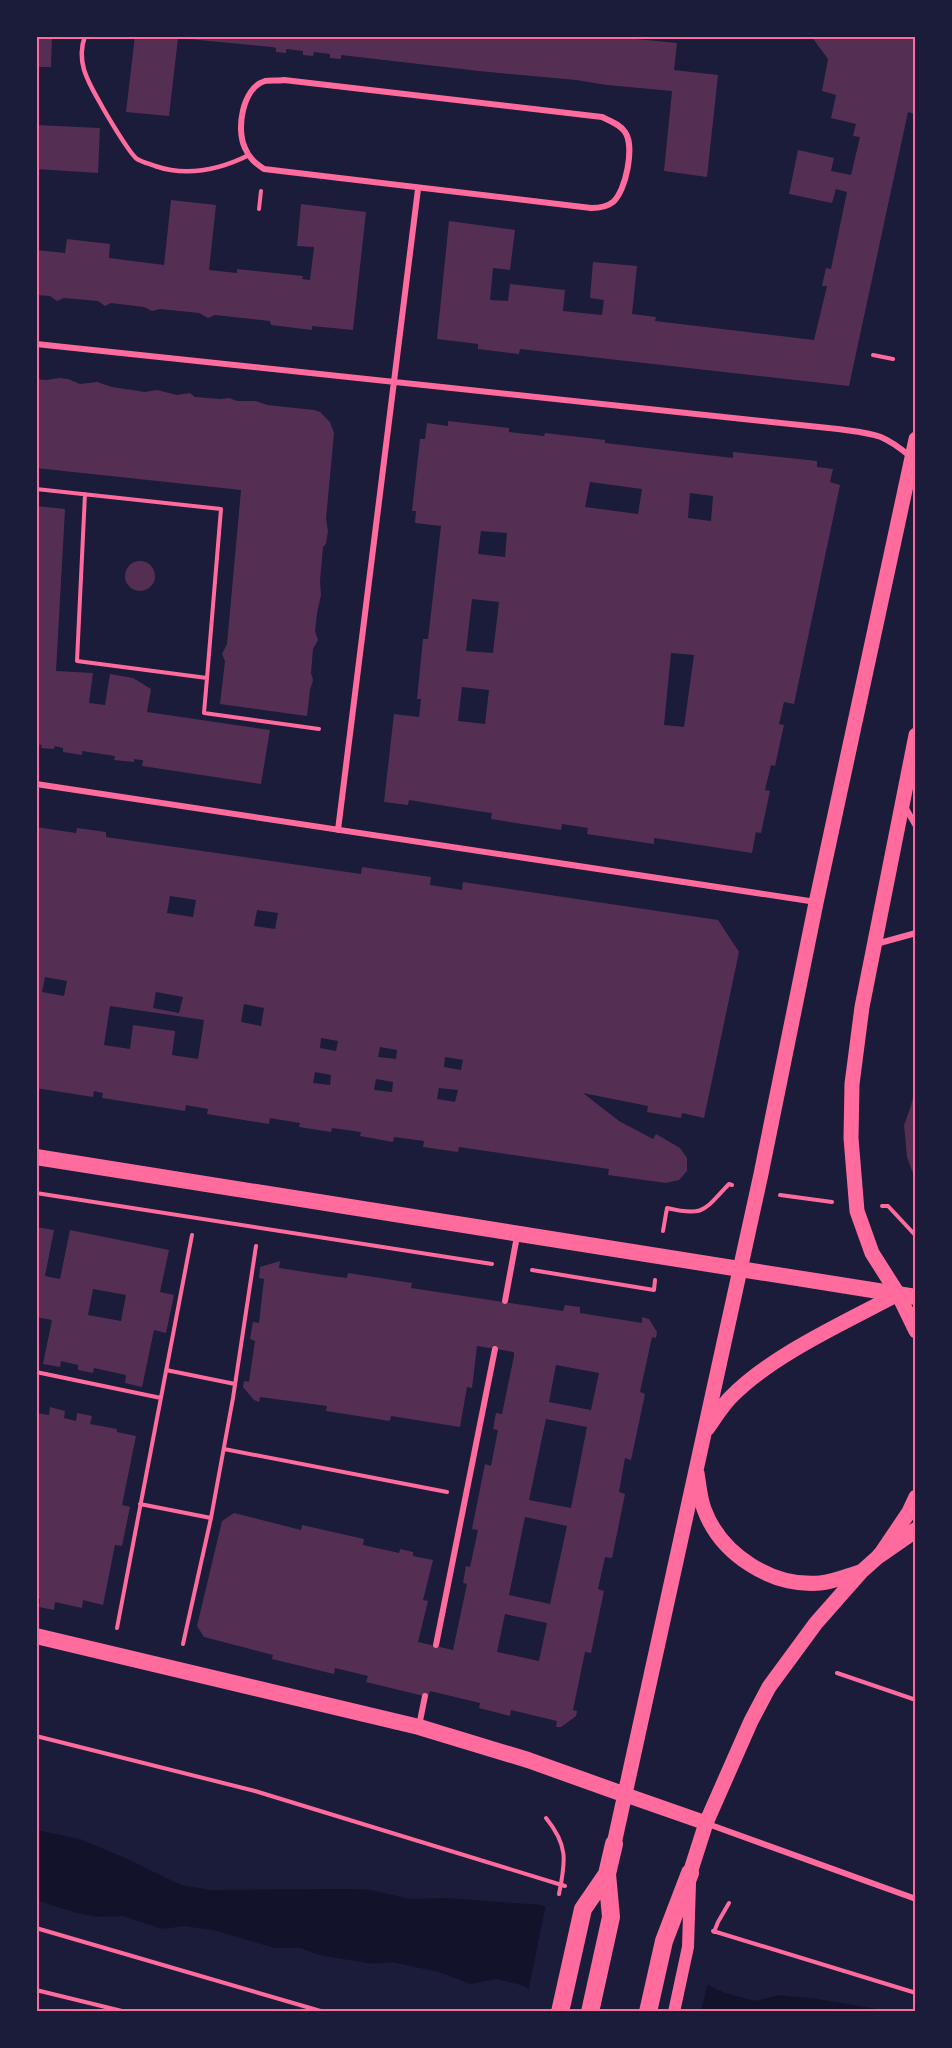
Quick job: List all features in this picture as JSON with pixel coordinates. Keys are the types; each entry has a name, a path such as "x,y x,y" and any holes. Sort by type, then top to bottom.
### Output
{"highway":[{"path":"36,1157 916,1297"},
{"path":"879,1555 916,1530"},
{"path":"36,1636 419,1727 528,1760 623,1794"},
{"path":"590,2012 611,1917 607,1874 614,1844"},
{"path":"648,2012 664,1941 690,1873"},
{"path":"560,2012 583,1909 607,1874"}],"main road":[{"path":"614,1844 623,1794 740,1268 916,439"},
{"path":"916,735 862,1007 852,1084 850,1138 857,1211 872,1253 898,1294 916,1331"},
{"path":"703,1434 729,1399 770,1366 807,1342 898,1294"},
{"path":"696,1467 704,1510 721,1539 750,1567 789,1581 821,1583 861,1572"},
{"path":"674,2012 688,1947 690,1873 706,1823 751,1721 769,1687 816,1623 879,1555 909,1512 916,1497"},
{"path":"623,1794 706,1823"}],"street":[{"path":"284,80 602,117 615,123 625,132 630,145 624,188 619,197 603,207 591,208 264,170 252,161 249,155 242,140 243,106 248,95 264,81 284,80"},
{"path":"338,830 418,189"},
{"path":"36,344 878,434 893,442 912,458"},
{"path":"36,784 816,903"},
{"path":"902,802 916,825"},
{"path":"873,945 916,933"},
{"path":"505,1301 518,1232"},
{"path":"435,1645 495,1349"},
{"path":"419,1727 425,1696"},
{"path":"706,1823 916,1899"}],"lane":[{"path":"85,36 81,48 85,77 109,119 136,159 167,170 193,172 213,169 249,155"}],"path":[{"path":"259,209 261,191"},
{"path":"873,355 893,359"},
{"path":"36,489 221,509 204,713 319,729"},
{"path":"85,494 77,661 207,678"},
{"path":"117,1628 192,1235"},
{"path":"183,1644 224,1449 256,1246"},
{"path":"166,1371 235,1384"},
{"path":"36,1372 161,1398"},
{"path":"224,1449 466,1496"},
{"path":"141,1504 211,1518"},
{"path":"837,1673 916,1700"},
{"path":"36,1736 255,1791"},
{"path":"36,1928 324,2012"},
{"path":"36,1990 126,2012"}],"shaded area":[{"path":"36,1830 80,1839 181,1885 210,1890 371,1890 410,1899 446,1898 541,1905 725,1993 755,2001 779,1995 895,2012 579,2012 521,1985 497,1979 470,1984 439,1972 392,1962 374,1964 319,1955 301,1948 275,1948 213,1930 184,1926 162,1929 123,1916 99,1917 77,1913 36,1900"}],"pier":[{"path":"546,1904 708,1982 701,2012 571,2012 528,1992"}],"building":[{"path":"36,36 52,36 51,67 36,67"},
{"path":"135,36 606,36 677,43 674,70 718,75 707,177 664,171 672,91 576,80 341,55 341,59 330,58 330,54 314,52 313,56 303,55 303,51 286,49 286,53 276,52 276,48 272,47 178,38 169,116 126,112"},
{"path":"811,36 911,36 916,39 916,110 915,114 908,112 849,386 520,349 519,354 478,349 478,344 437,339 449,221 515,230 510,270 493,268 490,300 508,301 510,284 565,290 563,311 602,315 604,300 590,298 593,262 637,266 632,314 656,317 655,321 814,340 827,286 822,286 826,268 831,269 847,192 836,189 832,203 789,194 798,150 834,158 831,171 851,175 860,137 853,136 856,124 831,118 836,95 822,91 828,59"},
{"path":"36,125 100,128 98,173 36,169"},
{"path":"171,200 216,205 209,270 237,273 237,269 303,276 302,279 310,280 314,247 297,246 301,204 366,212 353,330 312,326 312,330 271,325 270,321 215,315 208,318 199,313 160,309 152,311 144,307 111,303 105,306 98,301 64,298 57,301 50,296 36,295 36,250 65,253 67,239 110,244 109,258 164,265"},
{"path":"60,378 80,384 97,382 112,387 145,392 157,390 177,395 190,393 195,397 229,398 237,401 256,401 267,405 314,410 320,412 330,422 334,433 326,519 328,531 326,544 323,547 321,595 315,631 318,640 313,649 311,673 313,680 307,716 220,704 225,661 222,654 227,644 241,490 36,468 36,379"},
{"path":"448,421 509,428 509,432 544,436 545,433 605,440 605,443 733,458 733,452 817,461 817,467 833,469 830,482 840,485 794,704 784,702 779,724 784,725 775,766 771,765 765,790 770,791 761,833 756,832 752,853 654,838 654,844 587,834 588,828 562,824 561,830 491,819 492,813 409,800 408,805 384,802 394,714 419,717 421,699 417,699 423,639 428,639 441,526 415,523 416,511 412,511 420,439 425,439 427,423 448,426","holes":["590,482 642,489 638,514 585,507","690,493 713,496 711,521 688,518","481,531 507,533 505,557 478,554","472,599 499,602 493,653 466,651","671,653 694,655 684,727 664,725","462,687 489,690 485,724 458,721"]},
{"path":"36,506 65,509 56,671 93,673 89,703 105,705 110,674 133,678 151,689 147,712 270,730 261,784 142,766 143,760 134,759 134,762 114,760 115,756 82,751 82,755 63,752 63,748 55,746 54,749 41,748 42,745 36,744"},
{"path":"140,561 151,565 155,576 151,587 140,591 129,587 125,576 129,565"},
{"path":"36,827 76,833 77,828 106,832 106,837 361,874 362,867 431,877 430,885 462,890 463,882 718,920 739,952 704,1118 682,1113 681,1118 647,1112 648,1106 583,1093 619,1121 653,1139 656,1134 680,1148 687,1158 687,1171 679,1180 666,1183 608,1175 609,1169 459,1147 458,1152 423,1147 424,1141 394,1137 393,1142 360,1136 361,1132 332,1128 331,1132 299,1127 300,1123 270,1118 269,1124 207,1114 208,1109 186,1105 185,1111 102,1098 103,1093 94,1091 93,1097 36,1088","holes":["170,896 196,900 193,917 167,913","257,910 278,913 275,929 254,926","45,977 67,981 64,996 42,992","156,992 183,997 179,1013 153,1008","244,1004 264,1008 261,1026 241,1022","110,1006 204,1020 198,1059 172,1055 175,1031 133,1025 130,1049 104,1045","321,1038 338,1041 336,1051 320,1048","380,1047 397,1050 396,1059 378,1057","445,1057 463,1060 461,1070 444,1067","315,1072 331,1075 330,1085 313,1083","376,1079 393,1082 392,1092 374,1090","439,1088 458,1090 455,1102 437,1099"]},
{"path":"916,1083 916,1182 907,1157 904,1125"},
{"path":"36,1227 54,1230 45,1276 60,1279 70,1230 169,1250 160,1292 174,1295 166,1333 154,1330 142,1387 125,1383 126,1375 94,1368 93,1373 78,1370 78,1365 61,1361 60,1367 43,1364 52,1320 36,1317","holes":["93,1289 126,1295 121,1321 88,1315"]},
{"path":"280,1261 279,1268 347,1278 348,1273 412,1283 411,1288 563,1311 565,1305 580,1307 580,1313 642,1323 642,1317 649,1319 657,1332 656,1338 652,1337 640,1392 645,1394 631,1460 625,1458 619,1492 625,1494 612,1558 605,1557 598,1589 604,1591 591,1653 585,1652 573,1710 577,1711 576,1716 561,1727 556,1727 557,1721 511,1710 510,1716 479,1708 480,1703 430,1691 428,1697 366,1682 368,1676 335,1668 334,1674 272,1659 273,1655 204,1637 197,1626 222,1521 234,1513 301,1530 302,1525 364,1539 363,1545 399,1553 400,1549 413,1552 413,1556 433,1560 423,1600 428,1601 418,1642 453,1650 467,1584 463,1583 466,1566 470,1567 478,1530 472,1529 485,1464 491,1466 498,1430 493,1429 496,1413 502,1414 514,1356 514,1352 477,1346 472,1388 467,1387 460,1427 391,1416 390,1421 326,1411 327,1406 260,1397 259,1402 254,1400 243,1387 244,1381 249,1382 255,1341 250,1339 253,1322 259,1323 264,1279 259,1278 260,1267","holes":["556,1365 599,1373 591,1410 549,1402","546,1419 587,1427 571,1508 529,1500","525,1517 567,1526 550,1604 509,1595","505,1614 547,1623 539,1661 497,1652"]},
{"path":"50,1407 65,1411 64,1418 76,1421 77,1413 92,1416 90,1424 117,1429 117,1432 136,1436 122,1505 130,1507 122,1546 115,1545 103,1605 83,1600 82,1608 55,1602 54,1610 39,1607 40,1599 36,1599 36,1413 49,1415"}]}
